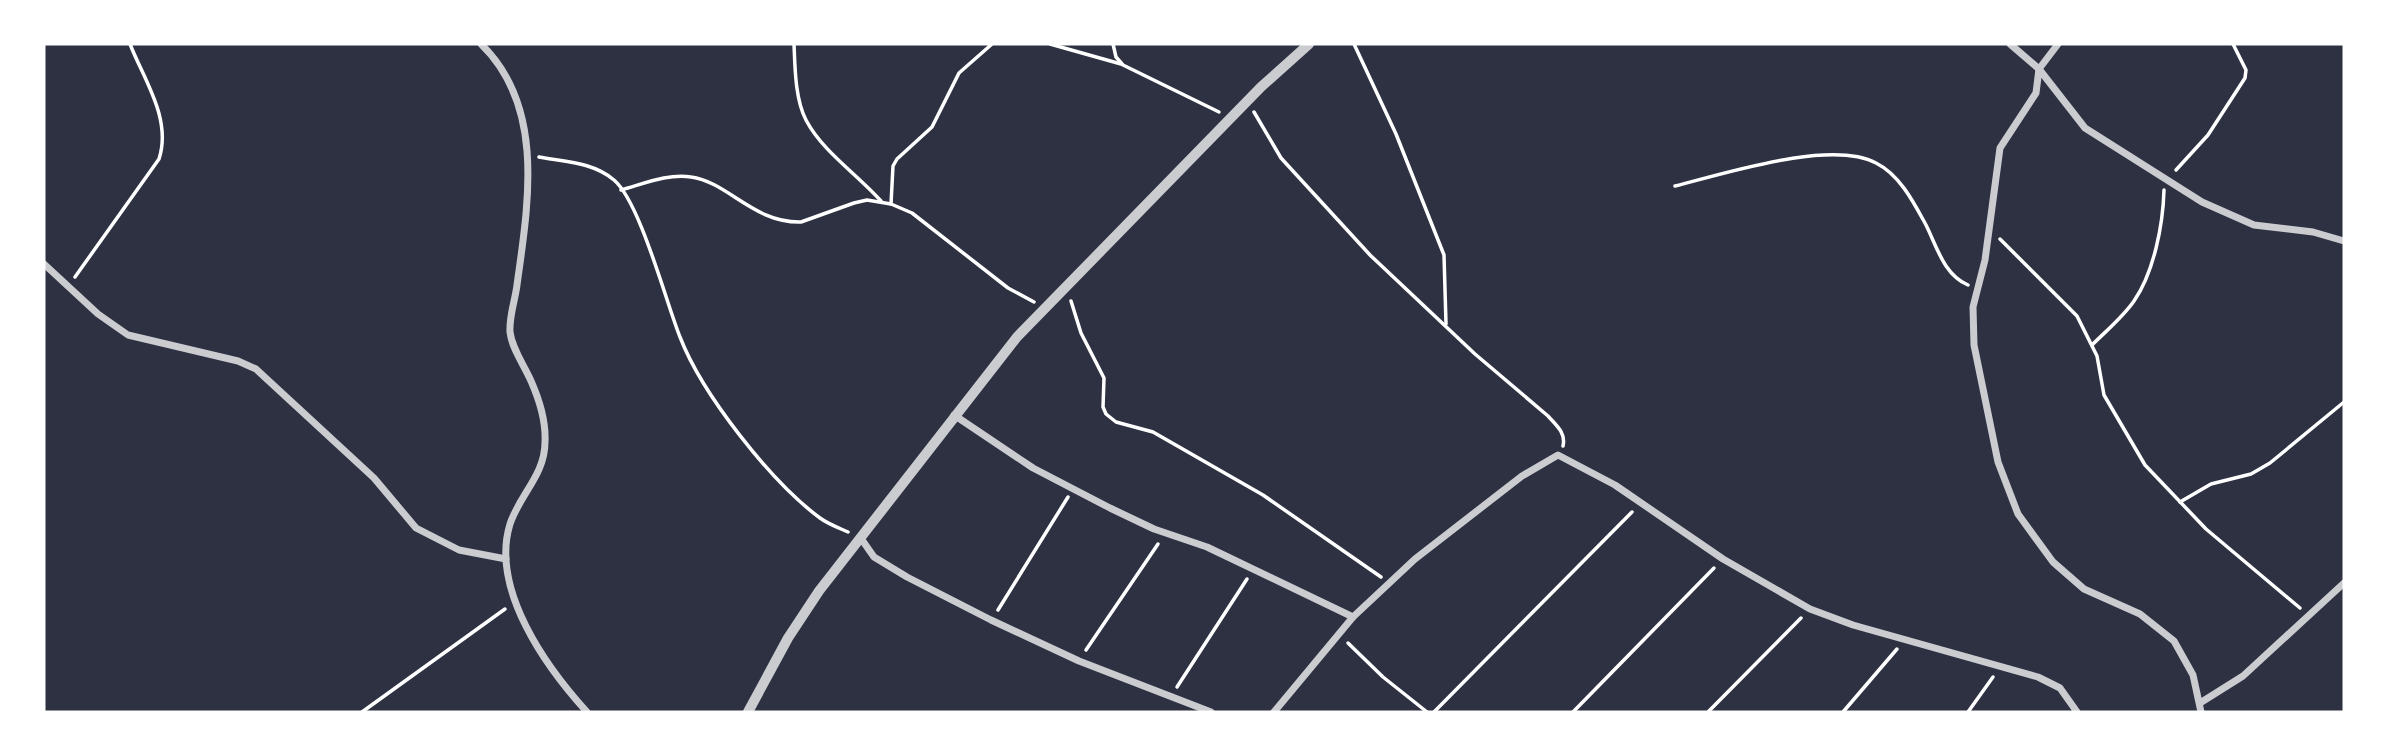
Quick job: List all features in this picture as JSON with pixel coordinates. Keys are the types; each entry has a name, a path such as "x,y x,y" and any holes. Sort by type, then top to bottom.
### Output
{"street":[{"path":"481,44 501,67 518,99 528,155 528,187 510,334 532,383 546,439 540,470 511,522 506,559 517,601 534,644 587,712"},
{"path":"748,712 788,638 860,537 1017,337 1247,101 1309,44"},
{"path":"2010,44 2039,69 2085,128 2226,215 2254,225 2313,232 2344,242"},
{"path":"2058,44 2039,69 2036,93 2000,148 1985,260 1971,326 1998,462 2018,514 2053,562 2084,589 2140,614 2174,641 2193,675 2201,712"},
{"path":"44,264 98,314 128,335 238,361 256,369 374,478 416,528 459,550 506,559"},
{"path":"954,415 1033,468 1073,489 1166,533 1254,568 1353,617"},
{"path":"1274,712 1353,617 1390,583 1512,483 1548,460 1562,455 1642,503 1723,559 1810,609 1853,625 2001,665 2060,688 2077,712"},
{"path":"860,537 873,556 991,620 1079,661 1211,712"},
{"path":"2200,703 2243,676 2344,583"}],"path":[{"path":"67,286 159,159 163,148 159,114 130,44"},
{"path":"794,44 795,69 805,119 818,137 883,203"},
{"path":"891,204 893,166 897,159 932,127 959,73 992,44"},
{"path":"1050,44 1123,65 1231,118"},
{"path":"1113,44 1116,57 1123,65"},
{"path":"1354,44 1396,134 1444,255 1448,286 1446,325"},
{"path":"2092,345 2122,316 2143,283 2163,205 2165,178 2208,135 2245,78 2246,70 2233,44"},
{"path":"1247,101 1281,158 1370,255 1561,430 1565,439 1562,455"},
{"path":"528,155 592,166 616,181 639,224 680,338 697,373 753,449 787,489 821,520 860,537"},
{"path":"1675,186 1776,161 1831,155 1870,160 1884,168 1903,187 1949,271 1964,283 1977,288"},
{"path":"621,190 659,180 692,177 708,182 752,210 791,222 809,220 854,202 867,200 891,204 912,213 936,229 1008,288 1045,307"},
{"path":"1988,229 2065,302 2092,345 2099,383 2145,465 2232,552 2309,617"},
{"path":"1070,281 1072,311 1104,378 1103,407 1106,414 1116,422 1153,432 1263,495 1390,583"},
{"path":"2180,502 2211,484 2251,474 2270,463 2344,402"},
{"path":"991,620 1073,489"},
{"path":"1434,712 1642,503"},
{"path":"1079,661 1166,533"},
{"path":"1573,712 1723,559"},
{"path":"1172,695 1254,568"},
{"path":"362,712 517,601"},
{"path":"1708,712 1810,609"},
{"path":"1338,635 1383,677 1427,712"},
{"path":"1843,712 1905,640"},
{"path":"1968,712 2001,665"}]}
